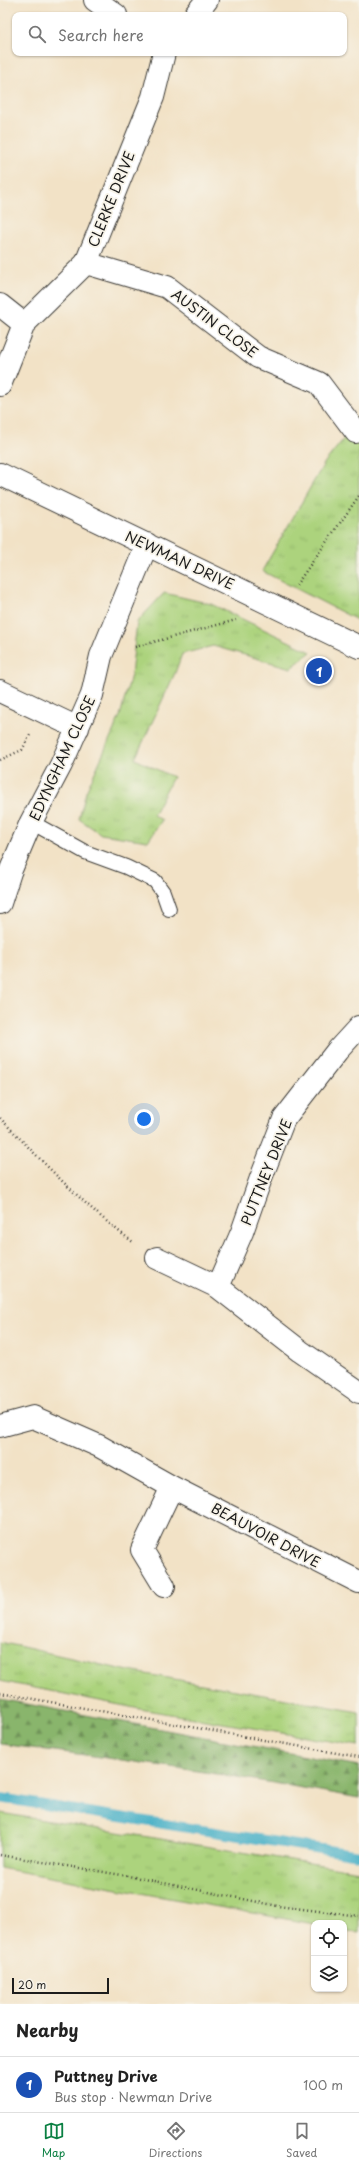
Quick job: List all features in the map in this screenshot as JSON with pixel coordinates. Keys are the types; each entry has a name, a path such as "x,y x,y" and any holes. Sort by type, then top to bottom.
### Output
{"street":[{"path":"95,0 112,12"},
{"path":"197,12 207,0"},
{"name":"CLERKE DRIVE","path":"0,385 24,324 86,263 153,97 163,56"},
{"name":"AUSTIN CLOSE","path":"86,263 167,286 258,357 320,374 356,432"},
{"path":"0,305 24,324"},
{"name":"NEWMAN DRIVE","path":"0,474 281,608 359,647"},
{"name":"EDYNGHAM CLOSE","path":"0,903 10,872 31,822 78,728 92,695 101,656 147,544"},
{"path":"0,691 78,728"},
{"name":"PUTTNEY DRIVE","path":"218,1287 242,1232 284,1119 337,1051 359,1027"},
{"path":"157,1258 218,1287 300,1351 359,1392"},
{"name":"BEAUVOIR DRIVE","path":"0,1426 33,1417 98,1446 172,1487 359,1582"},
{"path":"164,1586 142,1550 172,1487"}],"lane":[{"path":"31,822 85,852 126,867 155,881 164,892 169,910"}],"path":[{"path":"101,656 281,608 359,496"},
{"path":"0,760 22,750 42,710"},
{"path":"0,1118 118,1231 157,1258"},
{"path":"0,1693 359,1757"},
{"path":"0,1855 134,1877 278,1906 359,1916"}],"green space":[{"path":"359,429 359,621 262,571 325,462 351,430"},
{"path":"164,593 211,604 311,652 291,668 213,646 182,654 175,673 135,759 173,777 153,815 162,820 148,841 101,834 79,819 86,792 120,716 131,675 137,622"},
{"path":"0,1642 129,1671 359,1712 359,1746 140,1709 0,1681"},
{"path":"0,1699 359,1766 359,1798 180,1768 0,1744"},
{"path":"0,1813 359,1871 359,1933 347,1931 347,1920 311,1920 311,1923 0,1868"}],"waterway":[{"path":"0,1798 359,1855"}],"place":[{"name":"Puttney Drive","path":"319,671"}]}
